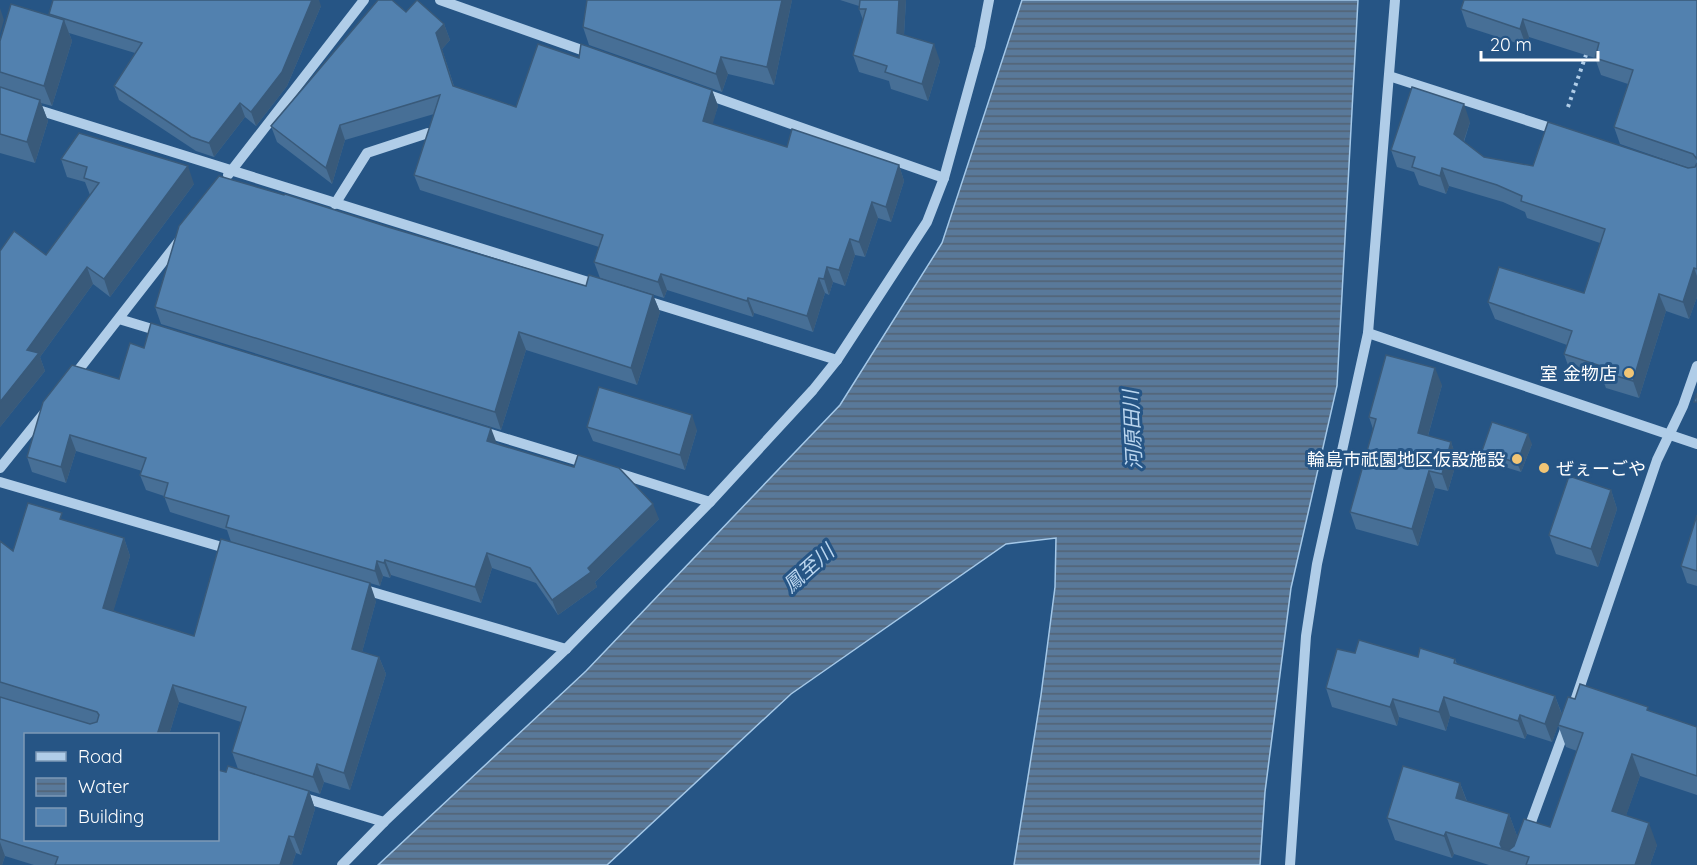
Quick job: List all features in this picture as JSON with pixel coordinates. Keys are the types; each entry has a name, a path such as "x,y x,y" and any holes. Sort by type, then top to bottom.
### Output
{"street":[{"path":"224,183 230,171 364,0"},
{"path":"440,0 608,59"},
{"path":"342,865 566,649 710,502 813,390 837,360 927,222 944,178 980,47 989,0"},
{"path":"1290,865 1309,615 1317,564 1368,333 1395,0"},
{"path":"1389,76 1565,133"},
{"path":"698,91 944,178"},
{"path":"22,105 609,289"},
{"path":"335,204 367,153 428,133"},
{"path":"67,384 189,228"},
{"path":"632,296 837,360"},
{"path":"119,319 176,336"},
{"path":"1368,333 1697,444"},
{"path":"1523,843 1591,657 1657,460 1683,406 1697,366"},
{"path":"0,468 52,403"},
{"path":"471,428 596,466"},
{"path":"608,470 710,502"},
{"path":"0,482 238,552"},
{"path":"351,586 566,649"},
{"path":"284,791 384,822"}],"path":[{"path":"1565,133 1590,44"}],"water":[{"path":"1022,0 1358,0 1337,386 1291,588 1265,792 1260,865 1014,865 1041,695 1055,587 1056,538 1006,544 791,694 607,865 378,865 586,671 840,405 942,243"}],"building":[{"path":"53,0 312,0 282,72 251,112 240,103 209,143 191,137 114,86 142,43 49,14"},
{"path":"378,0 392,0 406,12 417,0 444,24 436,33 453,86 516,107 538,44 579,58 581,44 712,90 703,121 787,147 792,129 899,165 886,207 872,202 859,242 850,239 839,270 827,267 824,279 819,278 807,316 748,298 747,301 661,274 658,282 594,262 603,235 414,175 440,95 340,125 326,168 271,126"},
{"path":"587,0 782,0 767,67 721,57 716,74 583,27"},
{"path":"860,0 899,0 897,33 934,44 922,84 885,72 887,66 853,55 866,9 859,9"},
{"path":"1464,0 1697,0 1697,159 1693,154 1614,127 1633,70 1595,58 1599,43 1523,19 1520,29 1461,9"},
{"path":"11,4 64,20 44,86 0,72 0,41"},
{"path":"0,87 40,100 27,142 0,134"},
{"path":"1412,87 1464,104 1454,134 1484,157 1533,166 1548,122 1688,168 1695,167 1697,163 1697,269 1694,268 1683,302 1659,294 1633,381 1600,371 1601,366 1564,354 1572,331 1488,302 1499,267 1584,293 1605,229 1521,201 1522,196 1497,185 1442,168 1440,176 1412,167 1415,157 1391,150"},
{"path":"79,133 188,166 104,279 87,267 27,350 39,353 0,402 0,251 14,231 46,255 99,183 84,178 87,167 61,159"},
{"path":"219,176 586,286 589,275 653,295 631,368 519,332 495,412 155,307 179,226"},
{"path":"151,323 491,428 487,441 574,467 578,455 619,468 653,504 588,568 591,572 552,600 530,568 487,553 475,587 385,560 384,563 377,561 375,571 226,527 229,516 164,497 168,483 140,475 146,458 70,435 61,467 27,457 43,402 72,365 119,379 130,343 144,348"},
{"path":"1386,355 1435,368 1418,433 1451,442 1442,474 1429,471 1412,529 1350,512 1376,419 1369,417"},
{"path":"599,387 692,415 680,455 587,427"},
{"path":"1492,422 1528,434 1517,463 1482,451"},
{"path":"1569,476 1611,490 1591,549 1549,535"},
{"path":"28,503 62,513 60,519 124,538 103,608 194,636 221,539 370,583 352,649 379,657 344,773 317,764 313,777 232,752 246,707 173,685 158,733 24,733 24,841 219,841 219,770 226,772 228,766 309,791 294,837 289,836 280,865 55,865 58,857 0,839 0,697 90,724 97,722 99,715 97,712 0,682 0,541 13,551"},
{"path":"1697,515 1697,571 1681,566"},
{"path":"1359,640 1418,657 1420,648 1455,659 1454,663 1555,696 1545,724 1520,715 1518,721 1444,697 1439,712 1393,699 1390,707 1326,688 1337,649 1355,653"},
{"path":"1580,684 1648,707 1647,710 1697,727 1697,776 1632,754 1612,811 1649,823 1635,865 1526,865 1529,857 1446,832 1444,836 1387,818 1403,766 1460,783 1456,798 1509,814 1500,844 1502,848 1509,850 1514,846 1524,819 1550,827 1583,733 1558,725 1568,697 1575,699"}],"place":[{"name":"室 金物店","path":"1629,373"},
{"name":"輪島市祇園地区仮設施設","path":"1517,459"},
{"name":"ぜぇーごや","path":"1544,468"}],"water label":[{"name":"河原田川","path":"1132,430"},
{"name":"鳳至川","path":"808,568"}]}
